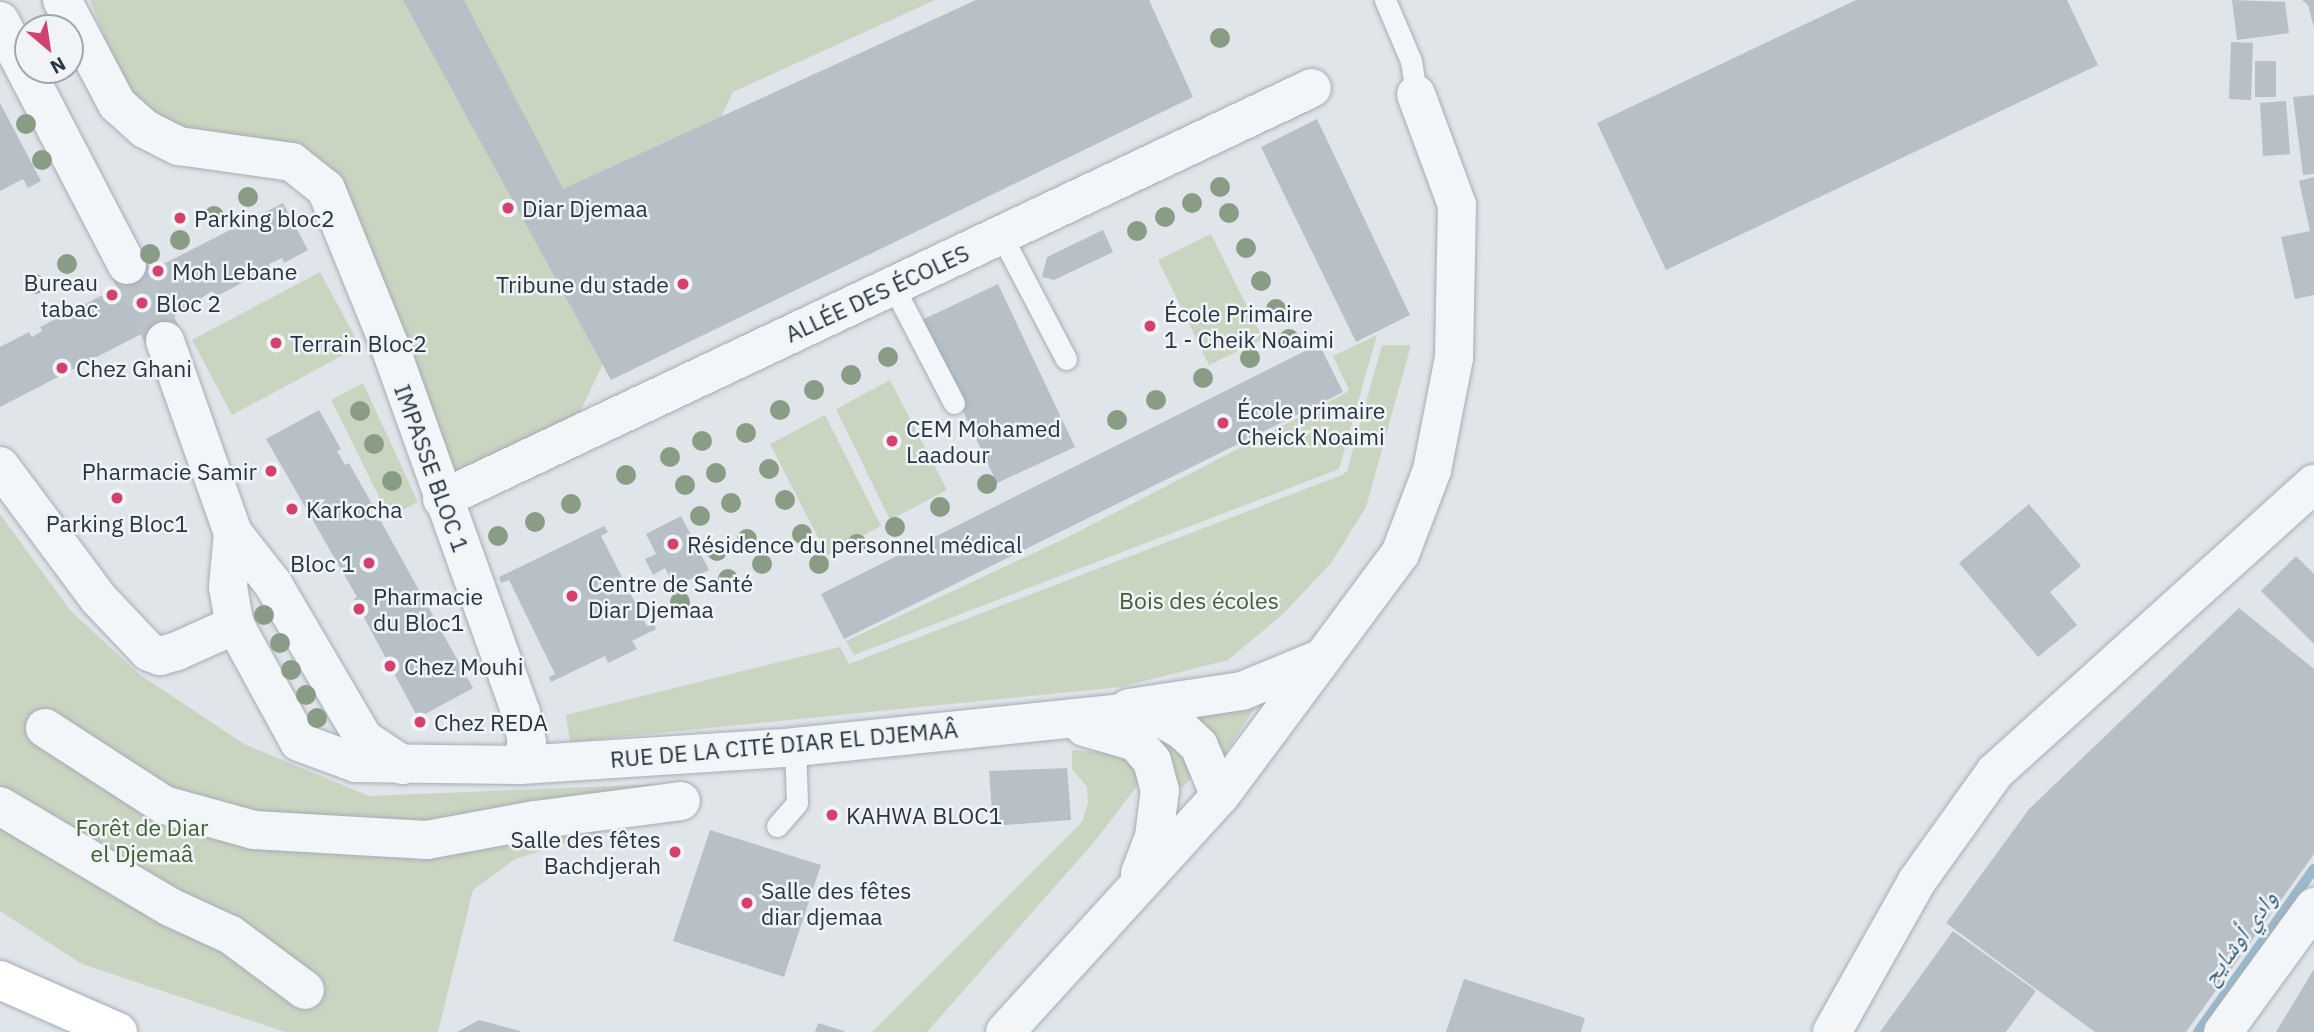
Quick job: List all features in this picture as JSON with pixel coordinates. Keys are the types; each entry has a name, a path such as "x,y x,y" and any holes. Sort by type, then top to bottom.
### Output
{"main road":[{"path":"0,980 118,1032"}],"street":[{"name":"IMPASSE BLOC 1","path":"62,0 117,104 145,130 179,146 292,162 326,189 390,347 442,499 522,712 527,743 520,765"},
{"path":"0,21 127,265"},
{"name":"ALLÉE DES ÉCOLES","path":"442,499 1312,88"},
{"path":"1220,796 1400,554 1432,470 1454,358 1457,205 1416,94"},
{"path":"165,341 233,533 273,584 364,739 403,765"},
{"path":"0,466 98,598 149,652 160,656 177,651 235,625"},
{"path":"1832,1032 1917,881 1995,772 2314,484"},
{"name":"RUE DE LA CITÉ DIAR EL DJEMAÂ","path":"233,533 228,587 235,625 299,742 317,752 355,763 520,765 795,747 1126,713 1161,718 1199,746 1220,796 1136,884 1006,1032"},
{"path":"1048,722 1242,691 1323,657"},
{"name":"RUE DE LA CITÉ DIAR EL DJEMAÂ","path":"1048,722 1107,730 1136,743 1152,761 1160,790 1154,837 1136,884"},
{"path":"45,728 164,805 254,830 427,841 535,820 681,801"},
{"path":"0,806 170,907 231,935 305,990"},
{"path":"2223,1032 2314,907"}],"lane":[{"path":"1385,0 1411,61 1416,94"},
{"path":"1001,235 1066,359"},
{"path":"893,286 954,402"},
{"path":"777,826 797,803 795,747"}],"green space":[{"name":"Diar Djemaa","path":"90,0 935,0 733,92 580,412 441,479 317,170 137,122"},
{"path":"1211,234 1263,339 1209,365 1158,260"},
{"name":"Terrain Bloc2","path":"320,272 360,346 232,415 192,340"},
{"path":"1377,335 1339,469 854,655 846,641 1068,537 1344,394 1349,390 1333,356"},
{"name":"Bois des écoles","path":"1382,345 1411,345 1366,507 1332,562 1283,614 1228,660 1120,687 570,742 566,715 840,647 849,664 1342,475 1347,471"},
{"path":"890,380 947,490 890,520 836,409"},
{"path":"363,383 418,502 389,517 331,400"},
{"path":"825,415 881,526 827,555 770,444"},
{"name":"Forêt de Diar el Djemaâ","path":"0,514 70,610 139,674 244,744 369,796 685,783 677,822 620,826 515,859 473,890 438,1032 285,1032 82,964 0,911"},
{"path":"1259,701 1218,765 1164,710"},
{"path":"1160,732 1200,770 1175,794 1155,743"},
{"path":"1072,750 1102,752 1132,761 1143,778 1095,841 927,1032 872,1032 1082,822 1088,803 1087,787 1072,769"}],"building":[{"name":"Tribune du stade","path":"403,0 464,0 563,189 976,0 1149,0 1193,97 611,380"},
{"path":"1856,0 2067,0 2098,65 1666,270 1597,123"},
{"path":"2232,0 2285,2 2289,33 2237,40"},
{"path":"2302,0 2314,0 2314,28 2308,5"},
{"path":"2231,42 2253,43 2251,100 2229,99"},
{"path":"2255,61 2276,61 2276,97 2255,97"},
{"path":"2314,95 2314,174 2303,175 2293,97"},
{"path":"2286,101 2290,154 2263,156 2260,103"},
{"path":"0,103 41,181 28,188 23,179 0,191"},
{"path":"1317,119 1410,315 1356,342 1261,147"},
{"path":"2314,177 2314,295 2295,299 2281,237 2310,231 2299,181"},
{"name":"Bloc 2","path":"283,203 308,250 284,263 282,258 269,264 270,268 217,296 212,291 172,318 168,310 144,321 149,330 0,407 0,347 29,332 32,337 42,331 40,327"},
{"path":"1103,230 1113,252 1054,280 1042,277 1047,257"},
{"path":"998,284 1075,447 997,483 920,321"},
{"path":"1319,344 1343,392 844,639 821,594"},
{"name":"Bloc 1","path":"319,410 341,449 337,451 345,465 349,463 372,504 366,507 372,519 378,516 473,688 418,718 354,599 357,597 266,439"},
{"path":"2029,504 2081,566 2050,592 2077,625 2038,657 1959,563"},
{"name":"Résidence du personnel médical","path":"681,516 709,570 674,587 665,568 653,575 645,559 656,554 646,534"},
{"path":"604,526 608,532 601,536 647,626 653,623 656,629 632,641 637,649 608,663 605,656 551,682 549,677 555,674 509,580 501,583 499,577"},
{"path":"2296,556 2314,574 2314,644 2261,591"},
{"path":"2239,608 2314,669 2314,854 2186,1032 2095,1032 1946,923 2029,809"},
{"path":"1067,768 1071,820 993,826 989,771"},
{"name":"Salle des fêtes diar djemaa","path":"710,830 821,865 784,977 673,941"},
{"path":"1953,931 2036,991 2006,1032 1880,1032"},
{"path":"2314,969 2314,1032 2276,1032"},
{"path":"1464,979 1585,1018 1581,1032 1446,1032"},
{"path":"479,1020 520,1031 520,1032 457,1032"},
{"path":"818,1023 844,1031 844,1032 815,1032"}],"waterway":[{"name":"وادي أوشايح","path":"2198,1032 2314,869"}],"tunnel":[{"path":"127,265 165,341"}],"place":[{"name":"Diar Djemaa","path":"508,208"},
{"name":"Parking bloc2","path":"180,218"},
{"name":"Moh Lebane","path":"158,271"},
{"name":"Tribune du stade","path":"683,284"},
{"name":"Bureau tabac","path":"112,295"},
{"name":"Bloc 2","path":"142,303"},
{"name":"École Primaire 1 - Cheik Noaimi","path":"1150,326"},
{"name":"Terrain Bloc2","path":"276,343"},
{"name":"Chez Ghani","path":"62,368"},
{"name":"École primaire Cheick Noaimi","path":"1223,423"},
{"name":"CEM Mohamed Laadour","path":"892,441"},
{"name":"Pharmacie Samir","path":"271,471"},
{"name":"Parking Bloc1","path":"117,498"},
{"name":"Karkocha","path":"292,509"},
{"name":"Résidence du personnel médical","path":"673,544"},
{"name":"Bloc 1","path":"369,563"},
{"name":"Centre de Santé Diar Djemaa","path":"572,596"},
{"name":"Pharmacie du Bloc1","path":"359,609"},
{"name":"Chez Mouhi","path":"390,666"},
{"name":"Chez REDA","path":"420,722"},
{"name":"KAHWA BLOC1","path":"832,815"},
{"name":"Salle des fêtes Bachdjerah","path":"675,852"},
{"name":"Salle des fêtes diar djemaa","path":"747,903"}]}
